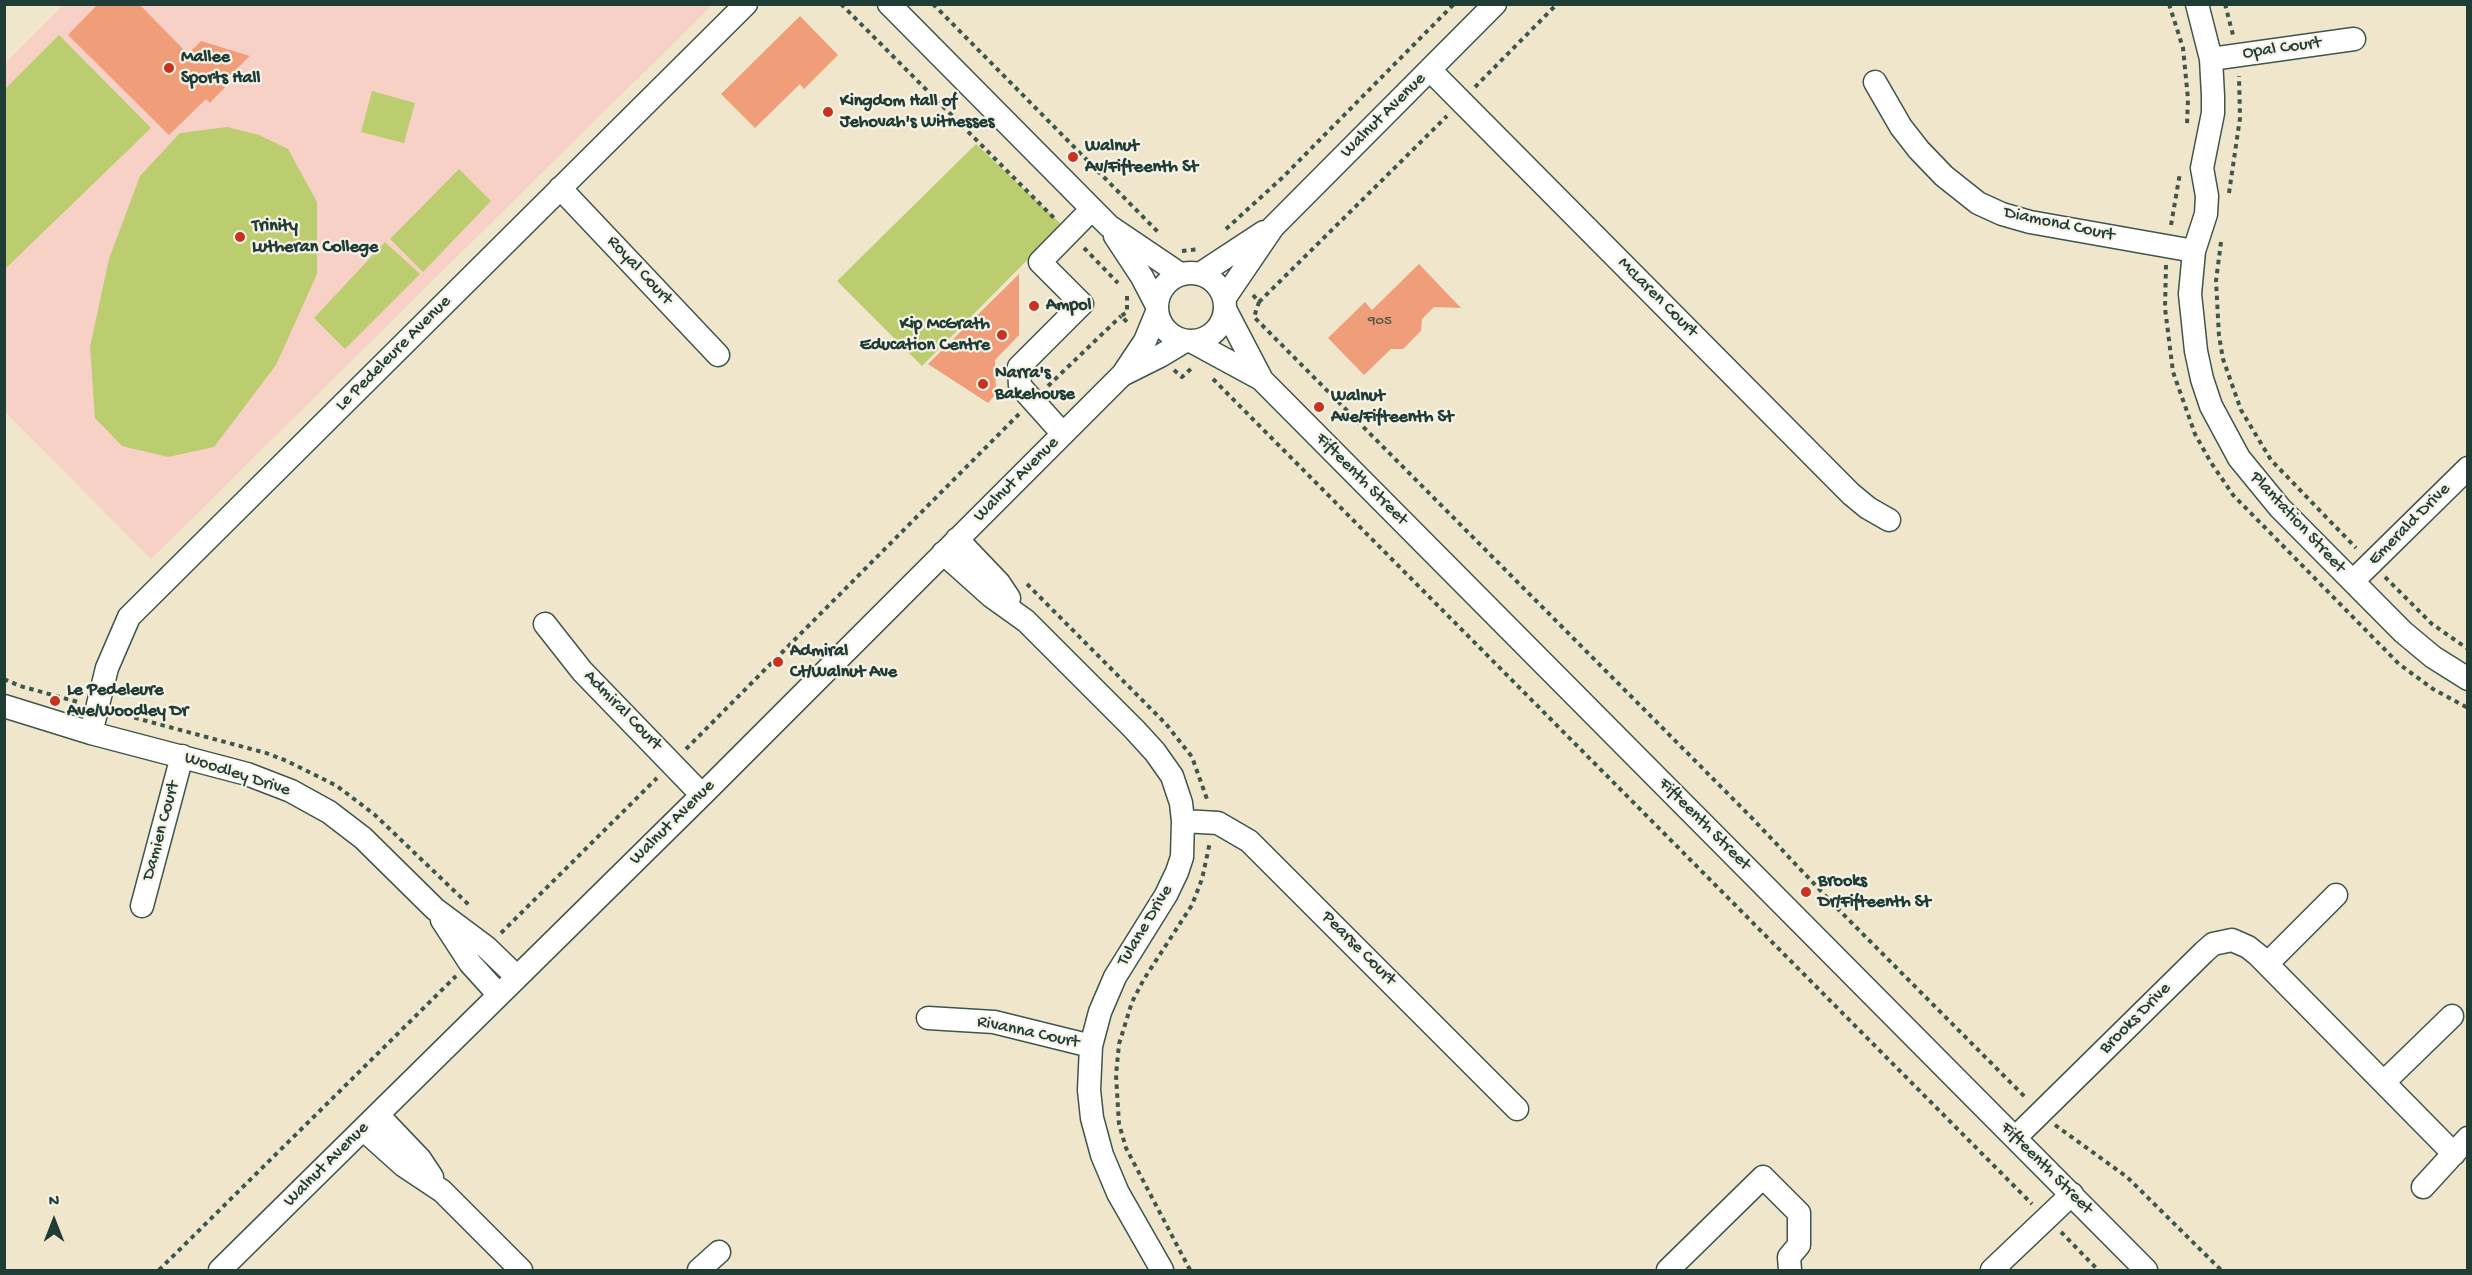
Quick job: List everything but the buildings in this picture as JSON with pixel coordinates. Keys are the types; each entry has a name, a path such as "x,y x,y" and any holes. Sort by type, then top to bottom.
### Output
{"street":[{"name":"Le Pedeleure Avenue","path":"91,733 107,668 129,617 746,4"},
{"path":"889,4 1109,226 1142,276 1160,322 1166,331 1191,348 1211,335 1218,328 1224,304 1215,283 1190,274 1109,226"},
{"name":"Walnut Avenue","path":"1224,304 1237,278 1273,227 1495,4"},
{"name":"Plantation Street","path":"2197,4 2211,59 2213,113 2202,168 2206,214 2194,251 2190,294 2196,351 2202,379 2223,432 2255,481 2352,581 2410,638 2433,657 2468,679"},
{"name":"Opal Court","path":"2211,59 2354,39"},
{"name":"McLaren Court","path":"1430,70 1851,494 1889,520"},
{"name":"Diamond Court","path":"1875,82 1901,127 1919,150 1944,176 1978,203 2002,214 2030,222 2167,257 2194,251"},
{"name":"Royal Court","path":"560,188 718,355"},
{"path":"1063,434 1020,386 1019,367 1082,304 1040,262 1092,209"},
{"name":"Walnut Avenue","path":"1190,274 1220,260 1273,227"},
{"path":"1152,348 1156,308 1164,286 1190,274"},
{"name":"Fifteenth Street","path":"1224,304 1261,379 2146,1270"},
{"name":"Walnut Avenue","path":"220,1270 702,795 1123,374 1152,348 1191,348"},
{"name":"Fifteenth Street","path":"1191,348 1261,379"},
{"name":"Emerald Drive","path":"2352,581 2468,468"},
{"name":"Tulane Drive","path":"950,546 999,583 1026,621 1155,752 1172,776 1181,803 1182,856 1177,872 1166,895 1115,977 1100,1012 1091,1046 1089,1090 1092,1118 1102,1155 1118,1193 1162,1270"},
{"name":"Admiral Court","path":"545,624 582,671 702,795"},
{"name":"Woodley Drive","path":"4,706 91,733 247,774 291,791 329,812 363,838 435,909 486,946 517,977"},
{"name":"Damien Court","path":"142,906 182,756"},
{"name":"Pearse Court","path":"1183,821 1218,823 1249,841 1517,1109"},
{"path":"2267,964 2336,895"},
{"name":"Woodley Drive","path":"435,909 470,963 498,994"},
{"name":"Brooks Drive","path":"2015,1138 2213,944 2223,940 2240,942 2267,964 2384,1082 2461,1146 2423,1187"},
{"path":"2384,1082 2452,1016"},
{"name":"Rivanna Court","path":"928,1018 994,1022 1091,1046"},
{"path":"371,1123 403,1165 442,1191 520,1270"},
{"path":"1668,1270 1763,1177 1799,1213 1799,1245 1789,1257 1790,1270"},
{"path":"1992,1270 2072,1194"},
{"path":"699,1270 719,1252"}],"path":[{"path":"842,4 1119,284"},
{"path":"933,4 1159,232"},
{"path":"1222,233 1282,178 1454,4"},
{"path":"1557,4 1259,302 1254,317 1751,817 1836,907 2041,1113 2060,1130 2127,1176 2221,1270"},
{"path":"2169,4 2183,48 2187,130"},
{"path":"2225,4 2237,56 2240,118 2229,198"},
{"path":"2167,257 2181,168"},
{"path":"2223,231 2216,281 2219,336 2223,359 2241,410 2271,460 2432,624 2468,649"},
{"path":"1176,249 1181,251 1206,248 1220,260"},
{"path":"1237,278 1259,302"},
{"path":"486,946 672,763 1033,400 1127,312 1127,292"},
{"path":"1121,316 1182,377 1191,348"},
{"path":"1207,372 2098,1270"},
{"path":"4,679 20,686 77,702"},
{"path":"159,1270 470,963"}],"shaded area":[{"name":"Trinity Lutheran College","path":"63,5 712,5 151,559 5,412 5,63"}],"green space":[{"path":"59,35 151,128 5,269 5,89"},
{"path":"372,91 415,103 404,143 361,132"},
{"path":"227,127 259,135 288,149 317,202 317,274 276,365 214,447 168,457 122,446 95,418 90,347 109,259 140,176 180,133"},
{"path":"976,144 1062,225 922,366 837,281"},
{"path":"459,169 491,201 423,272 390,239"},
{"path":"385,242 420,274 345,349 314,318"}],"place":[{"name":"Mallee Sports Hall","path":"169,68"},
{"name":"Kingdom Hall of Jehovah's Witnesses","path":"828,112"},
{"name":"Walnut Av/Fifteenth St","path":"1073,157"},
{"name":"Trinity Lutheran College","path":"240,237"},
{"name":"Ampol","path":"1034,306"},
{"name":"Kip McGrath Education Centre","path":"1002,335"},
{"name":"Narra's Bakehouse","path":"983,384"},
{"name":"Walnut Ave/Fifteenth St","path":"1319,407"},
{"name":"Admiral Ct/Walnut Ave","path":"778,662"},
{"name":"Le Pedeleure Ave/Woodley Dr","path":"55,701"},
{"name":"Brooks Dr/Fifteenth St","path":"1806,892"}]}
